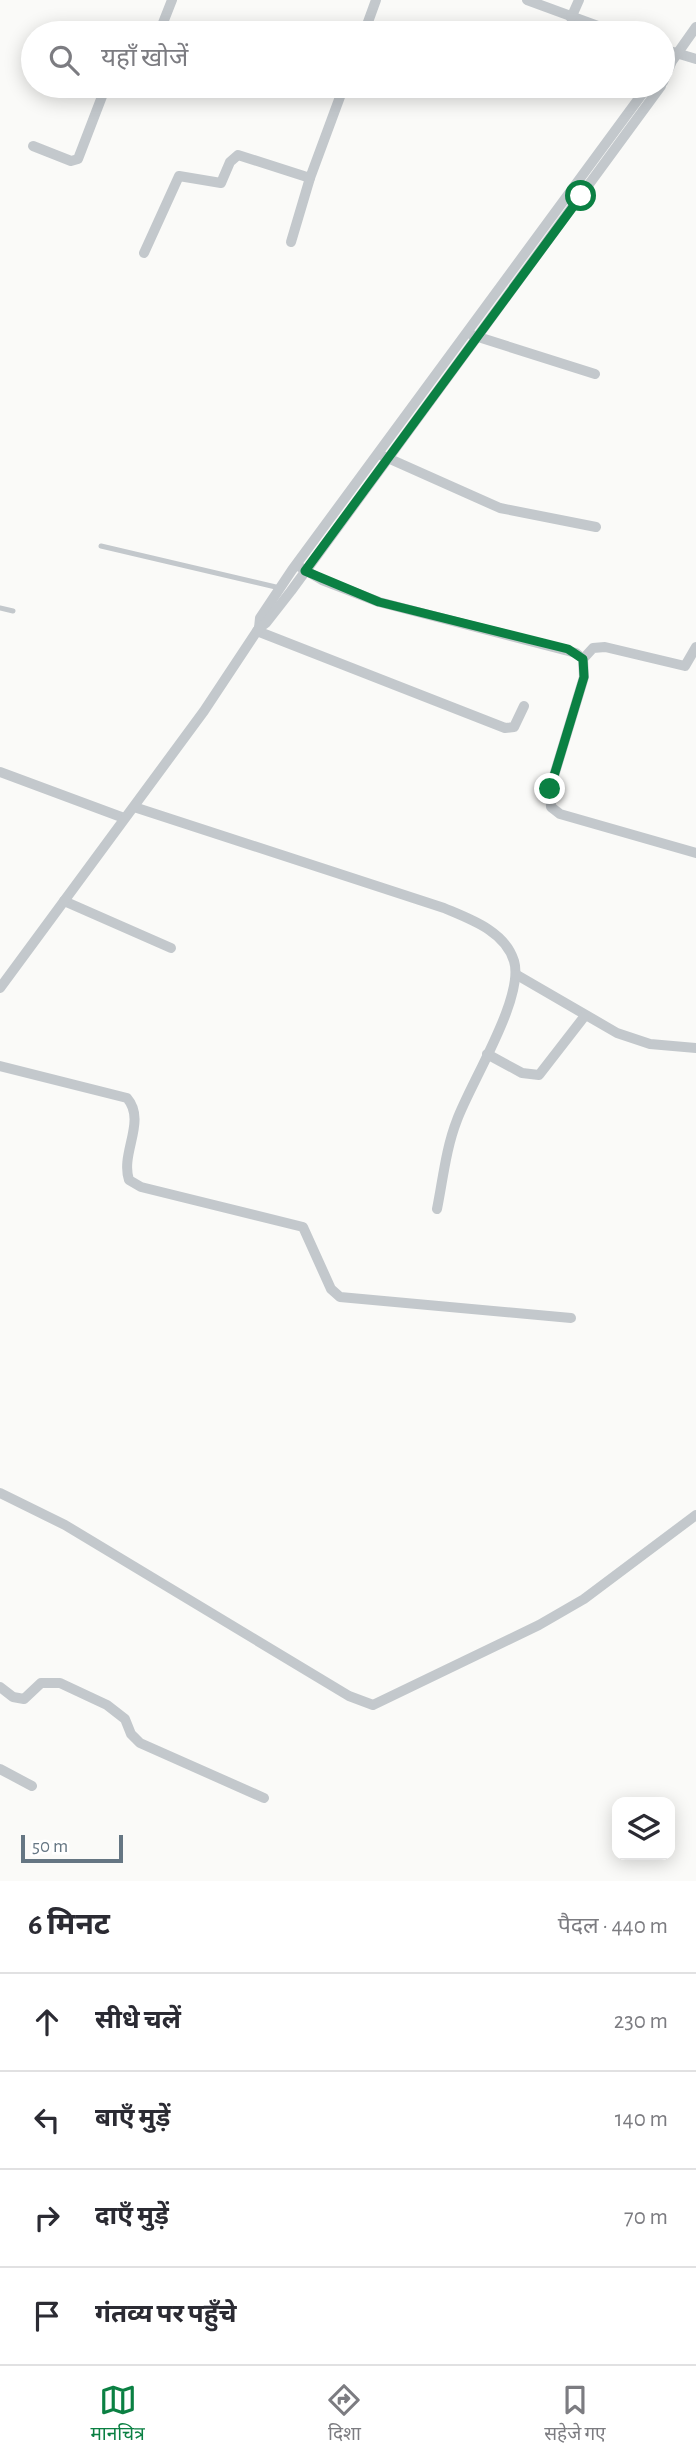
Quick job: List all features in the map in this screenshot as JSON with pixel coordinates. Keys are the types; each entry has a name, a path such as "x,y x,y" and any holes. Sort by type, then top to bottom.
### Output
{"street":[{"path":"164,21 172,0"},
{"path":"368,21 376,0"},
{"path":"527,0 580,21"},
{"path":"571,18 579,0"},
{"path":"675,56 696,27"},
{"path":"675,61 696,59"},
{"path":"33,146 71,161 78,159 101,98"},
{"path":"291,242 310,178 340,98"},
{"path":"472,334 554,210 639,98"},
{"path":"258,629 266,624 301,567 382,455 472,334 565,218 652,98"},
{"path":"144,253 179,176 221,183 230,162 238,155 310,178"},
{"path":"554,210 565,218"},
{"path":"472,334 595,374"},
{"path":"382,455 500,508 596,527"},
{"path":"0,988 204,711 258,629 260,618 280,588 301,567"},
{"path":"301,567 379,602 568,649 583,659"},
{"path":"258,629 505,727 514,727 524,706"},
{"path":"696,646 685,666 605,647 593,648 583,659 584,677 550,789 551,807 561,814 696,853"},
{"path":"0,772 124,818"},
{"path":"134,807 465,916 493,932 507,945 517,975 507,1010 457,1121 437,1209"},
{"path":"64,901 171,948"},
{"path":"517,975 584,1017 638,1040 696,1048"},
{"path":"487,1054 522,1073 539,1075 584,1017"},
{"path":"0,1066 127,1098 134,1107 135,1119 127,1165 129,1180 141,1187 303,1227 309,1234 313,1256 335,1294 352,1300 571,1318"},
{"path":"0,1493 65,1525 349,1696 373,1705 539,1625 584,1599 696,1515"},
{"path":"0,1687 13,1697 24,1699 41,1683 60,1683 116,1711 125,1718 131,1734 140,1743 264,1798"},
{"path":"0,1769 32,1786"}],"lane":[{"path":"101,546 280,588"},
{"path":"0,608 13,611"}],"route":[{"path":"550,789 584,677 583,659 568,649 379,602 305,571 581,196"}]}
